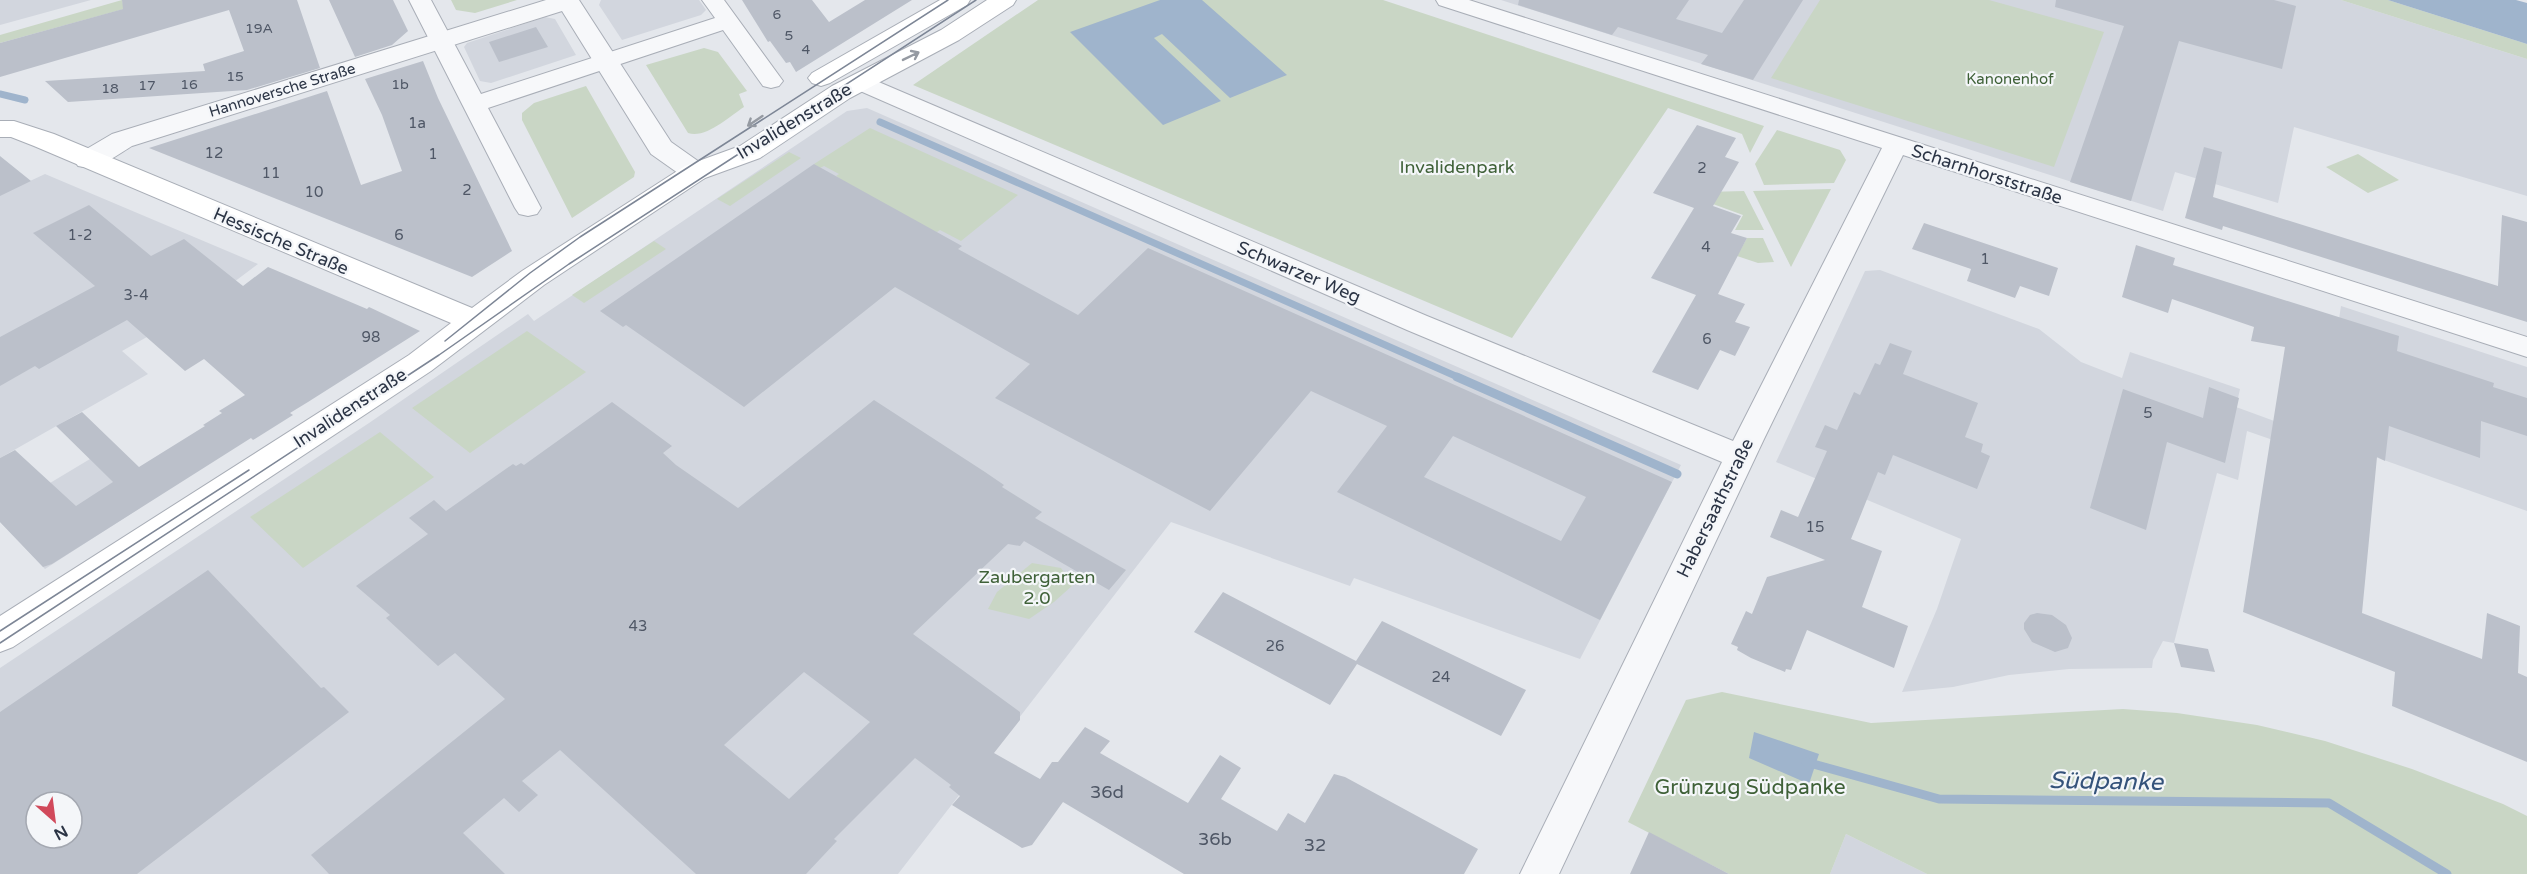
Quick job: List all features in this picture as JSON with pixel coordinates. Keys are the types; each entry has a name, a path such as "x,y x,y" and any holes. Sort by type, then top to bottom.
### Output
{"main road":[{"name":"Invalidenstraße","path":"695,172 728,139 836,70 958,0"},
{"name":"Invalidenstraße","path":"0,636 420,363 551,266 695,172 750,152 859,82 950,35 1004,0"},
{"name":"Invalidenstraße","path":"836,70 859,82"},
{"path":"0,129 14,129 88,160"},
{"name":"Hessische Straße","path":"88,160 475,321"}],"street":[{"path":"420,0 528,208"},
{"path":"569,0 661,148 695,172"},
{"name":"Hannoversche Straße","path":"88,160 122,140 569,0"},
{"path":"713,0 771,81"},
{"name":"Scharnhorststraße","path":"1447,0 2527,347"},
{"path":"473,105 728,21"},
{"name":"Schwarzer Weg","path":"859,82 1417,323 1740,457"},
{"name":"Habersaathstraße","path":"1539,874 1740,457 1896,144"}],"shaded area":[{"path":"0,0 91,0 0,25"},
{"path":"601,0 699,0 706,10 701,15 622,40 599,5"},
{"path":"1501,0 2341,0 2527,59 2527,196 2294,127 2278,203 2175,172 2163,211"},
{"path":"545,17 555,19 576,55 491,83 480,81 464,47 467,43"},
{"path":"867,108 1681,465 1580,659 1354,578 1350,586 1171,522 898,874 0,874 0,668 369,423 528,314 534,321 847,111"},
{"path":"0,157 30,181 45,174 258,264 202,306 122,351 148,374 0,458"},
{"path":"1880,270 2039,329 2081,362 2122,378 2130,352 2240,389 2236,407 2321,438 2341,306 2527,367 2527,511 2322,438 2319,456 2247,431 2238,480 2217,473 2174,643 2163,641 2153,660 2152,668 2069,669 2009,675 1953,687 1902,692 1937,609 1961,539 1776,462 1865,271"},
{"path":"90,459 140,508 45,569 0,522 0,513"},
{"path":"1846,834 1927,874 1830,874"}],"green space":[{"path":"122,0 124,9 0,43 0,35"},
{"path":"451,0 517,0 475,13 456,10"},
{"name":"Invalidenpark","path":"1038,0 1383,0 1764,126 1750,153 1742,134 1668,108 1512,338 913,85"},
{"name":"Kanonenhof","path":"1820,0 1989,0 2104,32 2054,167 1771,78"},
{"path":"2341,0 2388,0 2527,44 2527,59"},
{"path":"704,48 718,52 747,91 739,94 744,107 710,130 695,134 688,133 646,65"},
{"path":"586,86 635,172 634,177 572,218 522,120 522,113 534,103"},
{"path":"870,128 1018,195 961,241 940,230 937,232 930,230 836,176 839,174 824,166 820,168 814,164"},
{"path":"1777,130 1840,150 1846,160 1834,183 1764,185 1755,164"},
{"path":"789,152 801,158 730,206 717,199"},
{"path":"2358,154 2399,180 2368,193 2326,167"},
{"path":"1831,189 1791,267 1753,191"},
{"path":"1744,191 1764,230 1735,230 1743,215 1702,200 1707,192"},
{"path":"1747,238 1763,238 1774,262 1758,263 1737,256"},
{"path":"654,241 666,249 584,303 572,295"},
{"path":"527,331 586,372 470,453 412,408"},
{"path":"380,432 434,477 303,568 250,517"},
{"name":"Zaubergarten 2.0","path":"1032,563 1061,568 1073,585 1054,602 1029,619 988,609 997,592"},
{"name":"Grünzug Südpanke","path":"1722,692 1871,723 2123,709 2177,713 2257,725 2325,741 2412,769 2503,804 2527,816 2527,874 1927,874 1846,834 1830,874 1729,874 1628,822 1686,700"}],"water":[{"path":"1160,0 1202,0 1287,75 1230,98 1162,34 1154,38 1221,101 1163,125 1070,32"},
{"path":"2388,0 2516,0 2527,3 2527,44"},
{"path":"1754,732 1819,754 1809,784 1749,758"}],"building":[{"path":"122,0 297,0 320,68 247,90 68,102 45,81 205,71 203,64 244,51 229,10 0,77 0,43 123,9"},
{"path":"329,0 393,0 408,31 392,45 355,57"},
{"path":"742,0 812,0 829,22 865,0 912,0 796,72 790,62 786,63 770,41 768,42"},
{"path":"1519,0 1689,0 1676,19 1722,33 1744,0 1803,0 1753,80 1701,64 1708,55 1618,27 1612,35 1518,5"},
{"path":"2056,0 2274,0 2296,6 2282,69 2179,41 2131,201 2070,182 2124,26 2055,7"},
{"path":"536,27 548,47 499,62 489,42"},
{"path":"423,61 438,98 512,251 472,277 149,148 327,91 361,185 402,171 382,115 365,79"},
{"path":"1697,125 1736,138 1725,157 1739,162 1713,206 1741,216 1731,233 1747,238 1718,294 1745,304 1735,322 1750,327 1735,356 1720,350 1698,390 1652,372 1696,295 1651,278 1694,208 1653,193"},
{"path":"2204,147 2222,152 2213,197 2498,286 2502,215 2527,222 2527,322 2223,226 2222,230 2185,218"},
{"path":"0,156 31,181 0,196"},
{"path":"814,164 962,246 958,249 1078,315 1148,248 1672,482 1600,620 1337,492 1387,426 1311,391 1210,511 995,398 1030,364 895,287 744,407 626,325 623,327 600,311","holes":["1453,436 1586,497 1561,541 1424,477"]},
{"path":"89,205 151,256 184,239 243,286 268,267 367,309 369,307 420,331 290,413 293,415 253,440 251,438 52,564 43,567 0,522 0,458 15,450 76,506 113,482 56,426 82,412 139,467 205,426 203,425 222,413 219,411 245,395 204,359 185,371 127,320 39,369 35,366 0,386 0,337 95,286 33,233"},
{"path":"1924,223 2058,268 2049,296 2020,286 2015,298 1967,281 1971,269 1912,249"},
{"path":"2136,245 2175,258 2173,265 2399,336 2397,351 2494,383 2493,387 2527,398 2527,436 2481,421 2480,458 2389,426 2385,461 2377,457 2362,613 2482,659 2487,613 2520,626 2518,673 2527,677 2527,762 2392,706 2395,672 2243,612 2285,347 2251,341 2254,327 2172,299 2168,313 2122,297"},
{"path":"1890,343 1912,351 1903,374 1978,403 1965,437 1983,444 1981,452 1990,456 1977,489 1893,455 1885,475 1878,472 1851,539 1882,551 1862,607 1908,626 1894,668 1807,630 1791,670 1786,669 1785,672 1751,658 1731,644 1746,611 1752,614 1767,577 1825,560 1770,537 1781,510 1798,517 1827,451 1815,447 1825,425 1837,430 1854,392 1860,395 1875,363 1880,365"},
{"path":"2209,387 2239,398 2225,463 2167,442 2146,530 2090,508 2123,389 2203,418"},
{"path":"874,400 1042,512 1035,518 1126,570 1109,590 1024,541 1020,546 1008,544 913,634 1020,712 1020,720 994,753 1040,779 1052,762 1058,762 1085,727 1110,741 1100,753 1188,803 1220,755 1241,768 1221,799 1277,831 1288,813 1305,823 1334,774 1345,777 1478,849 1464,874 1184,874 1063,802 1032,845 1022,848 952,805 960,796 949,787 951,785 915,758 834,839 837,841 806,874 696,874 560,750 522,781 538,795 519,812 504,798 463,833 505,874 329,874 311,855 505,699 455,653 438,666 386,618 390,615 356,586 428,534 409,518 434,500 446,511 513,464 524,465 612,402 672,446 663,453 676,465 738,508","holes":["804,672 870,722 789,799 724,745"]},
{"path":"208,570 321,688 324,687 349,712 137,874 0,874 0,712"},
{"path":"1223,592 1356,661 1382,621 1526,690 1501,736 1357,664 1330,705 1194,632"},
{"path":"2037,613 2052,615 2066,625 2072,638 2068,648 2055,652 2032,642 2024,629 2024,623 2030,615"},
{"path":"2174,643 2208,649 2215,672 2181,667"},
{"path":"1649,832 1729,874 1630,874"}],"waterway":[{"name":"Südpanke","path":"0,94 25,100"},
{"path":"880,122 1460,378"},
{"path":"1457,377 1677,474"},
{"name":"Südpanke","path":"1806,762 1939,799 2329,803 2447,874"}],"tram line":[{"path":"445,341 530,273 580,237 948,0"},
{"path":"0,643 439,355 569,264 976,0"},
{"path":"0,631 249,470"}]}
